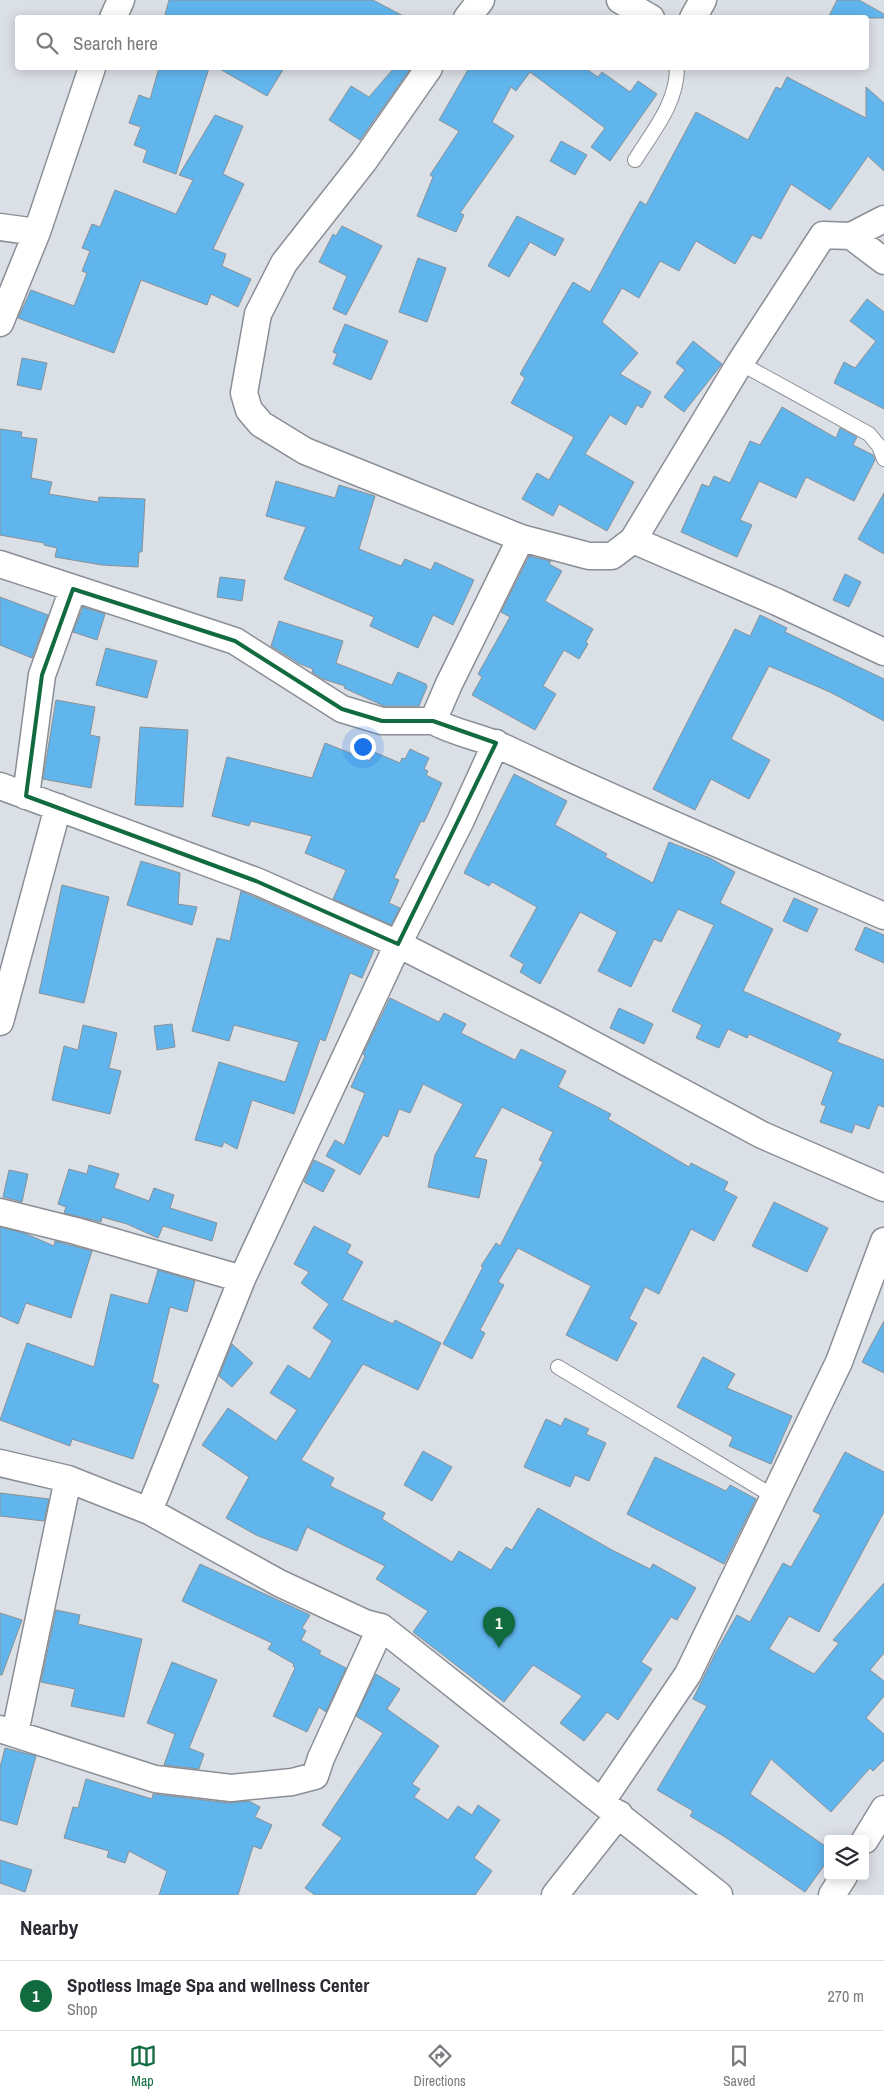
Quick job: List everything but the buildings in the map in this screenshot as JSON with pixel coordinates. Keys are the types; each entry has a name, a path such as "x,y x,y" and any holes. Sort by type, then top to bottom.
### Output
{"street":[{"path":"114,15 121,0"},
{"path":"469,15 481,0"},
{"path":"620,0 646,15"},
{"path":"695,15 703,0"},
{"path":"0,324 37,232 91,70"},
{"path":"428,70 364,161 284,263 258,314 244,393 249,410 261,424 305,451 521,538 589,556 612,556 633,540 740,363 823,235 851,236 884,219"},
{"path":"0,227 37,232"},
{"path":"851,236 884,261"},
{"path":"433,721 448,684 521,538"},
{"path":"633,540 777,602 884,652"},
{"path":"0,564 235,642 342,709 382,721 433,721 442,727 496,743 564,776 884,916"},
{"path":"26,796 42,675 73,589"},
{"path":"149,1511 242,1279 398,944 460,822 496,743"},
{"path":"0,786 256,881 398,944 556,1025 762,1135 884,1188"},
{"path":"0,1022 58,807"},
{"path":"0,1212 76,1231 242,1279"},
{"path":"554,1895 611,1808 688,1674 839,1362 884,1241"},
{"path":"0,1463 68,1479 149,1511 279,1583 365,1623 381,1627 719,1895"},
{"path":"68,1479 7,1731 155,1779 231,1788 292,1782 315,1776 321,1758 381,1627"},
{"path":"868,1835 884,1808"},
{"path":"832,1895 841,1880"}],"lane":[{"path":"636,160 670,103 675,89 677,70"},
{"path":"740,363 868,434 879,446 884,459"},
{"path":"558,1367 773,1496"}],"highlighted area":[{"path":"73,589 235,641 342,709 382,721 433,721 496,743 398,944 256,881 26,796 42,675"}],"place":[{"name":"Spotless Image Spa and wellness Center","path":"499,1648"}]}
